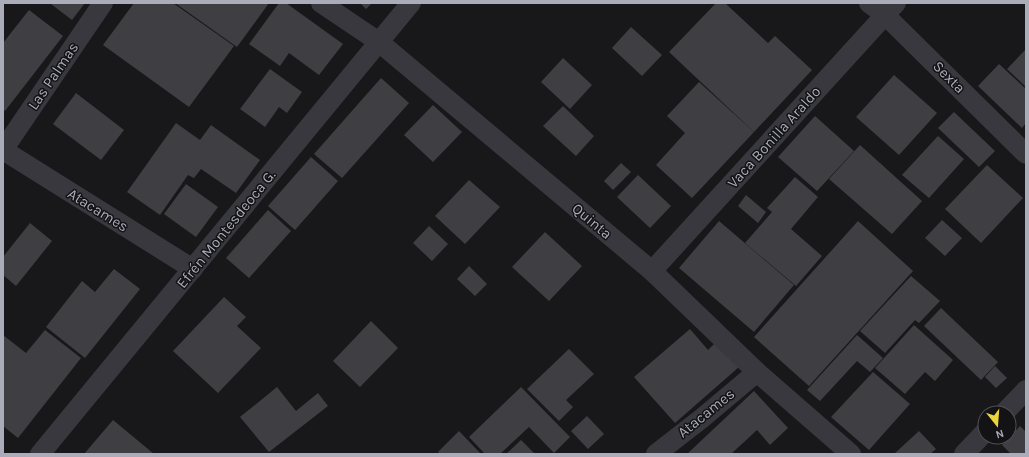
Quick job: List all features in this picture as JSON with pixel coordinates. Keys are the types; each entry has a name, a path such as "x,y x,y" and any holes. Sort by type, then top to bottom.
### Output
{"street":[{"name":"Las Palmas","path":"3,150 103,3"},
{"name":"Quinta","path":"321,3 379,42 652,271 757,372 851,454"},
{"name":"Efrén Montesdeoca G.","path":"40,454 411,3"},
{"name":"Sexta","path":"869,3 890,9 1026,154"},
{"name":"Vaca Bonilla Araldo","path":"652,271 890,9"},
{"name":"Atacames","path":"3,150 193,269"},
{"name":"Atacames","path":"656,454 757,372"},
{"path":"1012,405 1026,390"},
{"path":"964,454 977,440"}],"building":[{"path":"85,3 72,20 51,4"},
{"path":"134,3 173,3 234,46 189,107 103,45"},
{"path":"175,3 269,3 237,47"},
{"path":"279,3 286,3 343,44 319,75 289,53 280,66 249,44"},
{"path":"360,3 372,3 366,9"},
{"path":"716,3 725,3 768,43 775,36 812,70 754,132 669,52"},
{"path":"29,10 63,36 5,111 3,109 3,43"},
{"path":"631,27 662,55 642,76 612,48"},
{"path":"1026,49 1026,87 1007,69"},
{"path":"563,58 592,85 570,109 541,82"},
{"path":"999,64 1026,89 1026,123 1022,128 978,86"},
{"path":"270,69 302,92 287,113 279,107 265,127 240,109"},
{"path":"894,75 937,113 899,155 856,117"},
{"path":"381,78 409,103 342,178 314,154"},
{"path":"699,82 754,132 692,198 656,165 685,133 667,116"},
{"path":"76,93 124,130 101,160 53,124"},
{"path":"433,105 462,132 433,162 404,135"},
{"path":"563,106 594,136 576,156 543,126"},
{"path":"954,112 995,151 979,167 938,128"},
{"path":"815,116 854,151 817,191 778,157"},
{"path":"176,123 200,140 211,125 260,160 236,193 201,169 194,178 188,175 160,215 127,192"},
{"path":"938,136 964,159 929,198 902,175"},
{"path":"860,145 922,201 892,234 829,179"},
{"path":"311,157 338,181 295,230 268,206"},
{"path":"621,163 631,172 613,190 604,181"},
{"path":"987,165 1023,198 981,243 945,209"},
{"path":"638,175 671,206 650,228 617,197"},
{"path":"795,177 818,197 791,229 822,256 796,286 745,243 772,212 767,208"},
{"path":"469,180 500,207 465,244 435,216"},
{"path":"186,184 218,207 196,237 164,214"},
{"path":"746,195 766,212 758,223 738,206"},
{"path":"268,210 291,231 249,278 226,258"},
{"path":"942,220 962,238 945,256 925,238"},
{"path":"719,221 794,285 754,332 679,268"},
{"path":"858,221 913,271 809,386 754,337"},
{"path":"30,223 52,241 16,286 3,275 3,257"},
{"path":"429,226 448,244 432,261 413,243"},
{"path":"545,232 582,266 549,301 512,267"},
{"path":"469,266 487,284 475,296 457,279"},
{"path":"114,269 140,289 85,358 46,327 82,281 95,292"},
{"path":"911,276 940,301 919,323 915,320 885,353 860,331"},
{"path":"224,297 246,317 237,326 261,348 218,393 173,351"},
{"path":"941,308 998,362 981,380 924,326"},
{"path":"371,321 398,348 360,387 333,361"},
{"path":"914,325 953,360 935,381 925,372 905,394 875,368"},
{"path":"690,329 708,350 717,341 739,367 675,423 634,377"},
{"path":"45,330 81,358 18,438 3,426 3,335 26,353"},
{"path":"857,335 883,358 870,372 857,361 820,401 807,390"},
{"path":"569,349 594,374 566,400 573,407 559,421 527,389"},
{"path":"995,366 1007,378 996,388 985,377"},
{"path":"873,372 910,404 869,450 831,417"},
{"path":"277,387 296,411 318,393 328,406 269,452 240,417"},
{"path":"521,387 570,437 554,453 529,427 500,454 485,454 469,437"},
{"path":"754,391 788,428 770,445 757,430 731,454 687,454"},
{"path":"587,416 604,434 588,449 571,431"},
{"path":"113,420 154,454 84,454"},
{"path":"1020,426 1026,432 1026,454 1011,454 1002,445 1017,445 1017,429"},
{"path":"459,431 481,454 440,454 438,452"},
{"path":"919,431 936,449 930,454 894,454"},
{"path":"521,440 535,454 506,454"}]}
